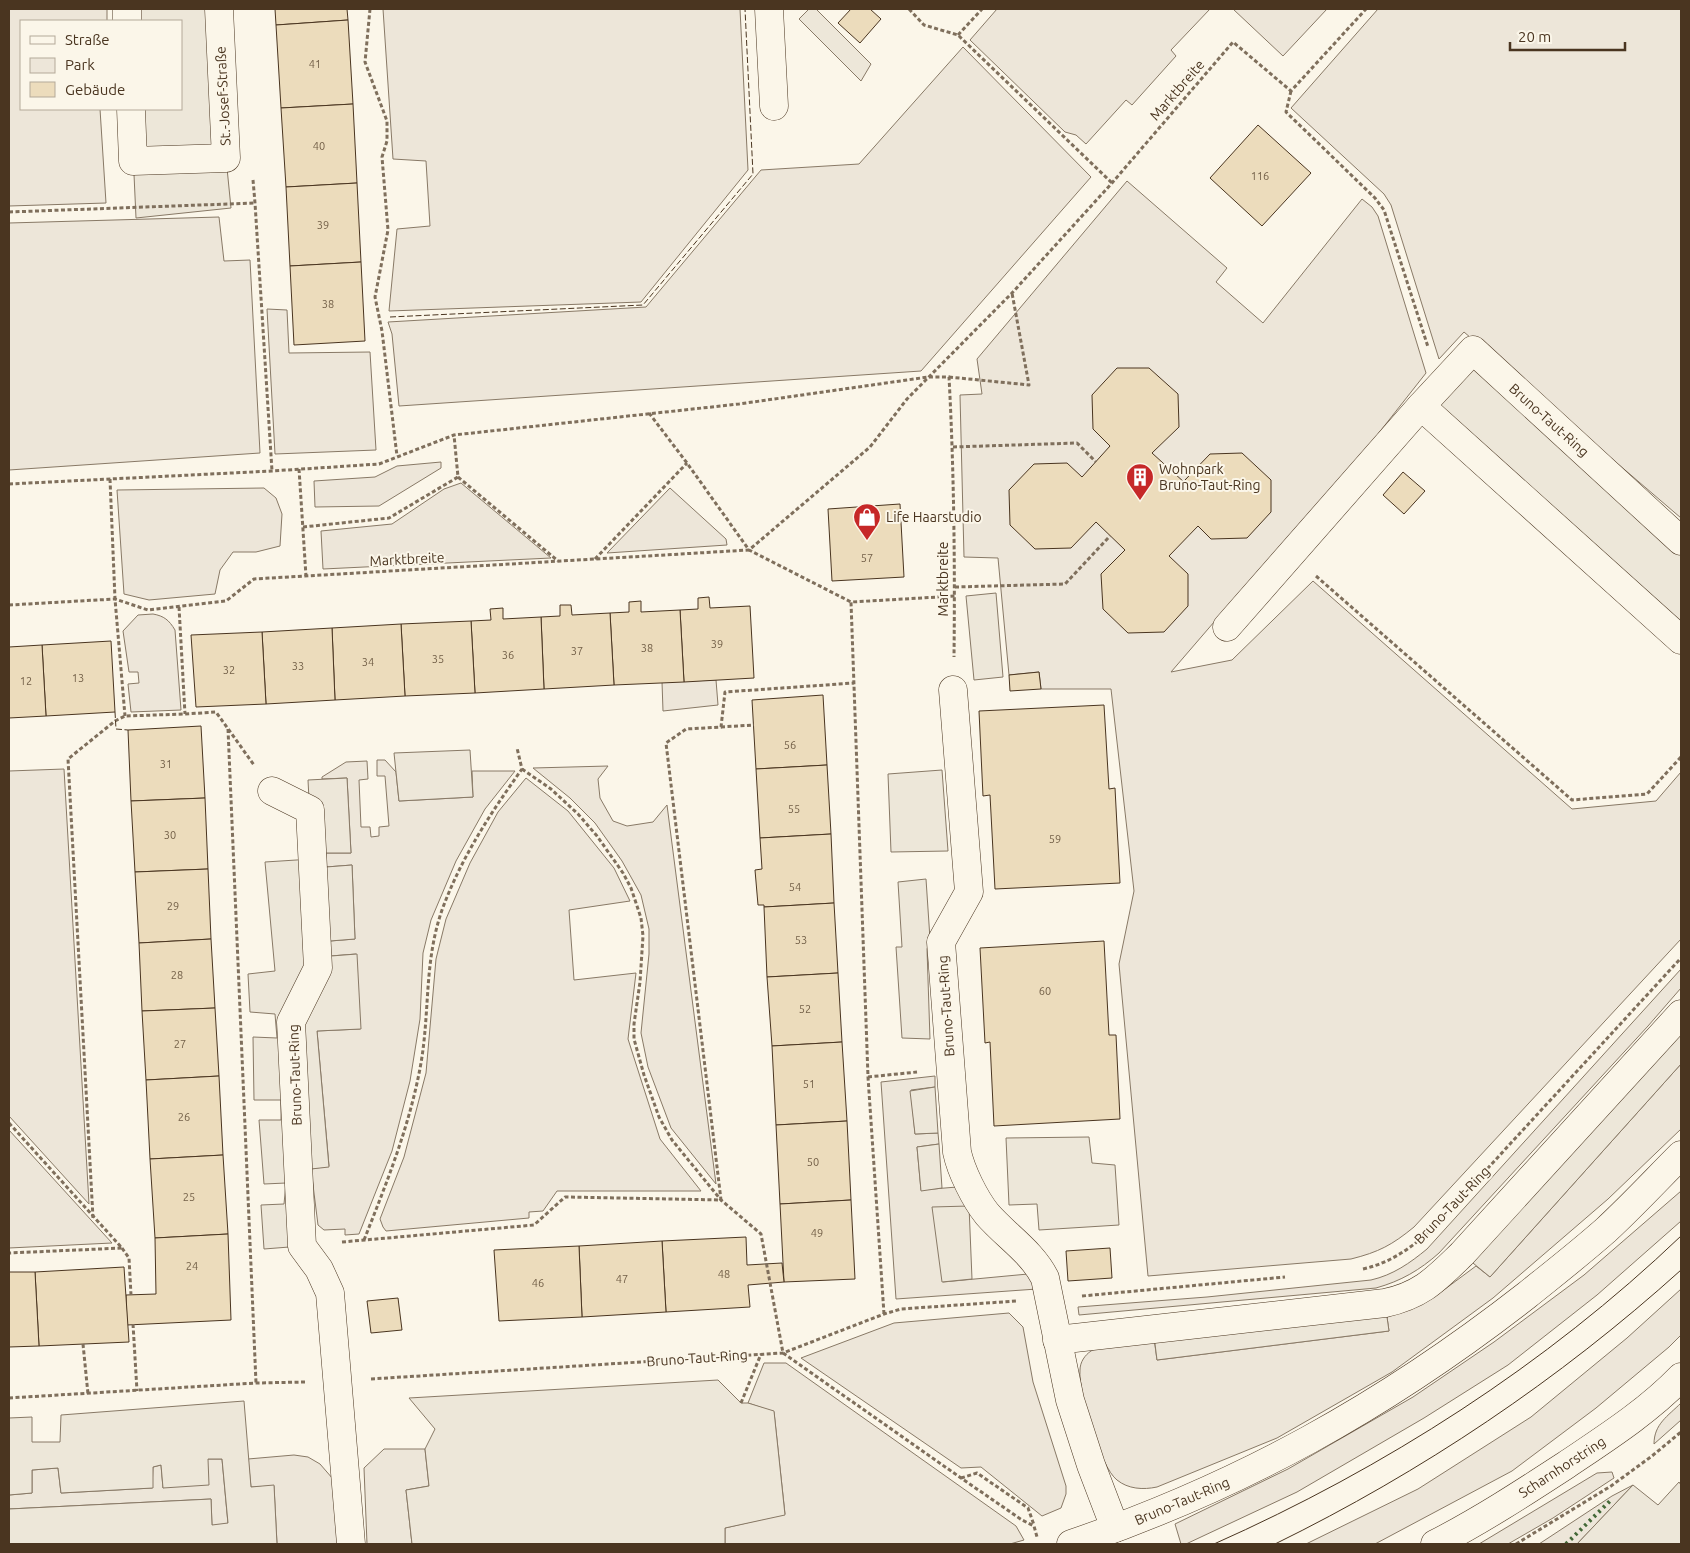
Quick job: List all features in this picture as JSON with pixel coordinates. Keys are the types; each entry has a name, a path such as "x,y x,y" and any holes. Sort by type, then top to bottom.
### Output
{"street":[{"name":"St.-Josef-Straße","path":"131,110 133,160 226,158 219,9"},
{"path":"769,9 774,106"},
{"name":"Bruno-Taut-Ring","path":"1227,627 1421,406 1473,350 1681,541"},
{"path":"1421,406 1681,640"},
{"name":"Bruno-Taut-Ring","path":"953,690 969,892 941,942 957,1152 965,1174 986,1214 1041,1270 1046,1282 1070,1400 1091,1465 1115,1528"},
{"name":"Bruno-Taut-Ring","path":"272,791 310,810 318,968 291,1022 302,1246 319,1270 330,1293 351,1544"},
{"path":"1057,1340 1385,1303 1414,1294 1439,1277 1462,1254 1681,1014"},
{"name":"Bruno-Taut-Ring","path":"1071,1544 1207,1492 1249,1472 1342,1423 1398,1388 1484,1328 1578,1254 1620,1216 1681,1155"},
{"name":"Scharnhorstring","path":"1435,1544 1528,1490 1608,1437 1650,1405 1681,1377"}],"path":[{"path":"370,9 365,62 388,121 387,141 382,157 388,230 375,297 382,331 397,456"},
{"path":"910,9 924,25 958,35 1112,183"},
{"path":"958,35 982,9"},
{"path":"1366,9 1292,91 1286,112 1375,198 1384,210 1440,386"},
{"name":"Marktbreite","path":"115,599 148,610 226,601 254,579 749,550 864,453 907,399 1012,293 1112,183 1233,42 1292,91"},
{"path":"226,158 253,180 272,471"},
{"path":"9,212 256,203"},
{"path":"9,484 379,464 454,435 739,404 928,378 949,377 1029,385 1012,293"},
{"name":"Marktbreite","path":"949,377 955,586 953,690"},
{"path":"648,413 749,550 851,602 955,596"},
{"path":"454,435 458,477 558,561"},
{"path":"952,447 1077,443 1096,462"},
{"path":"594,559 686,463"},
{"path":"299,469 306,576"},
{"path":"303,527 389,518 458,477"},
{"path":"110,479 115,599 125,716"},
{"path":"955,586 1065,584 1110,536"},
{"path":"1291,554 1572,800 1647,794 1681,757"},
{"path":"9,605 115,599"},
{"path":"851,602 868,1077 884,1314"},
{"path":"179,607 185,714"},
{"path":"722,727 725,692 854,683"},
{"path":"93,1218 68,759 115,721 125,716 216,712 272,791"},
{"path":"721,1200 666,743 686,729 754,725"},
{"path":"228,728 256,1383"},
{"path":"517,748 522,770 551,790 578,814 597,836 623,873 631,888 641,918 643,936 640,982 634,1024 636,1052 659,1117 669,1136 721,1200 761,1234 783,1353 961,1478 1022,1520 1034,1526"},
{"path":"522,770 490,814 473,842 458,870 442,910 431,952 425,1031 415,1091 394,1163 364,1240 534,1225 564,1197 721,1200"},
{"name":"Bruno-Taut-Ring","path":"1360,1270 1394,1258 1410,1248 1431,1230 1681,958"},
{"path":"868,1077 918,1072"},
{"path":"9,1123 122,1248 129,1258 131,1295"},
{"path":"9,1253 122,1248"},
{"name":"Bruno-Taut-Ring","path":"9,1398 256,1383 337,1381 783,1353 901,1309 1049,1299 1288,1277"},
{"path":"133,1324 137,1391"},
{"path":"83,1344 88,1394"},
{"path":"741,1403 761,1354"},
{"path":"1516,1544 1611,1486 1681,1432"},
{"path":"961,1478 977,1473 1028,1508 1037,1538"}],"green space":[{"path":"9,9 107,9 107,20 20,20 20,110 100,110 106,203 9,206"},
{"path":"383,9 740,9 748,170 641,302 389,311 397,229 430,226 426,161 393,159"},
{"path":"997,9 1210,9 1171,50 1176,56 1132,105 1126,100 1086,144 1076,135 1065,132 970,40"},
{"path":"1233,9 1327,9 1283,56"},
{"path":"1378,9 1681,9 1681,518 1464,332 1439,359 1391,205 1384,194 1291,108"},
{"path":"963,47 1091,177 921,371 399,406 392,334 388,322 646,307 761,170 859,164"},
{"path":"1127,181 1227,268 1216,282 1263,323 1362,199 1372,207 1378,216 1426,373 1352,467 1258,571 1171,672 1232,660 1313,581 1572,809 1656,801 1681,772 1681,939 1414,1227 1385,1247 1370,1254 1351,1259 1148,1276 1119,964 1134,891 1111,689 1041,689 1039,672 1009,675 998,558 964,557 960,395 982,394 977,359"},
{"path":"219,217 224,261 250,260 260,453 9,470 9,223"},
{"path":"267,309 287,310 289,353 370,352 376,450 275,454"},
{"path":"441,462 441,468 379,506 315,507 314,481 375,477 397,466"},
{"path":"461,483 551,558 323,569 321,531 392,524 444,489"},
{"path":"264,488 276,498 282,514 280,546 256,552 233,552 220,570 215,594 149,600 124,594 117,490"},
{"path":"670,488 726,539 727,545 607,553"},
{"path":"153,614 166,619 175,630 181,710 131,712 128,684 139,683 138,672 129,672 123,631 138,615"},
{"path":"716,680 718,705 663,711 662,682"},
{"path":"377,760 385,760 396,772 399,801 473,797 472,771 515,771 485,809 456,861 431,920 423,953 420,1019 410,1081 392,1151 359,1234 345,1235 345,1229 324,1230 318,1225 311,1169 329,1166 317,1031 360,1029 356,954 330,956 330,941 355,939 352,865 326,867 326,853 351,853 347,778 322,779 322,777 346,762 367,761 368,779 359,780 361,827 370,827 371,837 379,836 379,827 389,826 385,776 377,776"},
{"path":"608,766 598,779 600,798 613,821 627,826 653,822 667,805 716,1184 671,1128 648,1067 641,1033 649,954 649,929 641,895 622,861 595,823 570,798 533,768"},
{"path":"64,769 89,1204 9,1116 9,771"},
{"path":"526,778 568,811 614,868 630,901 569,910 574,980 636,973 628,1039 660,1139 701,1191 557,1191 543,1211 529,1212 529,1218 386,1231 380,1219 404,1157 426,1073 436,959 446,919 470,863 498,812"},
{"path":"1681,969 1681,988 1648,1026 1439,1253 1425,1265 1410,1274 1376,1288 1079,1315 1078,1307 1207,1297 1371,1280 1401,1268 1427,1249"},
{"path":"1681,1064 1681,1129 1608,1199 1493,1298 1392,1372 1277,1438 1157,1487 1131,1487 1121,1483 1110,1472 1091,1428 1080,1380 1081,1364 1091,1351 1111,1345 1154,1338 1157,1360 1389,1331 1387,1317 1437,1295 1476,1266 1490,1277"},
{"path":"935,1076 935,1087 911,1090 915,1134 938,1133 939,1144 917,1147 921,1190 957,1187 969,1199 943,1282 1028,1274 1037,1289 896,1299 881,1082"},
{"path":"9,1130 112,1243 9,1248"},
{"path":"1681,1191 1681,1221 1597,1295 1508,1365 1424,1418 1297,1492 1186,1544 1181,1544 1175,1524 1288,1469 1413,1397 1494,1342 1584,1275"},
{"path":"1681,1289 1681,1335 1596,1408 1512,1471 1375,1544 1306,1544 1418,1489 1531,1417 1627,1338"},
{"path":"1009,1313 1023,1327 1033,1382 1066,1486 1066,1494 1061,1508 1042,1516 981,1467 961,1468 801,1358 894,1323"},
{"path":"764,1363 786,1363 1016,1526 1024,1540 1010,1544 725,1544 725,1528 785,1514 774,1412 748,1403"},
{"path":"1681,1403 1681,1420 1654,1444 1656,1431 1659,1426"},
{"path":"384,1449 425,1449 429,1486 406,1490 412,1544 367,1544 364,1468"},
{"path":"294,1455 308,1457 320,1464 333,1479 340,1544 277,1544 274,1486 251,1487 248,1459"},
{"path":"208,1459 222,1459 228,1524 212,1526 211,1499 9,1509 9,1495 32,1493 32,1470 58,1468 61,1493 152,1488 153,1467 161,1465 163,1488"},
{"path":"1612,1472 1614,1478 1553,1518 1508,1544 1479,1544 1597,1473"},
{"path":"1633,1485 1577,1544 1539,1544 1612,1496"}],"shaded area":[{"path":"127,9 219,9 226,158 231,208 136,218 131,110 182,110 182,20 127,20"},
{"path":"809,9 816,9 871,64 861,81 799,19"},
{"path":"1473,350 1681,541 1681,640 1421,406"},
{"path":"996,593 1003,677 974,680 966,596"},
{"path":"470,750 473,797 399,801 394,753"},
{"path":"942,770 948,851 891,852 888,774"},
{"path":"347,778 351,853 326,853 326,867 352,865 355,939 330,941 331,956 357,954 361,1029 317,1031 329,1167 311,1169 302,1246 264,1249 261,1205 284,1204 286,1183 264,1184 259,1120 281,1120 281,1100 254,1100 253,1037 277,1038 275,1014 250,1012 248,974 275,971 265,862 312,859 308,780"},
{"path":"926,879 930,939 927,949 930,1039 902,1038 896,947 902,947 898,882"},
{"path":"1681,1014 1681,1064 1490,1277 1462,1254"},
{"path":"935,1087 938,1133 915,1134 910,1091"},
{"path":"1089,1137 1092,1163 1115,1165 1119,1225 1039,1230 1037,1204 1009,1205 1006,1138"},
{"path":"939,1144 942,1188 921,1191 917,1147"},
{"path":"969,1206 972,1279 942,1282 932,1207"},
{"path":"1385,1303 1389,1331 1157,1360 1153,1328"},
{"path":"718,1380 741,1403 748,1403 774,1411 785,1515 725,1528 725,1544 412,1544 406,1490 429,1486 425,1449 435,1429 409,1398"},
{"path":"244,1401 251,1487 274,1485 277,1544 9,1544 9,1509 211,1499 212,1525 228,1523 222,1459 208,1459 209,1485 163,1488 161,1465 153,1467 153,1488 61,1493 58,1468 32,1470 32,1493 9,1495 9,1418 32,1417 32,1442 60,1442 61,1415"},
{"path":"1679,1482 1681,1485 1681,1544 1577,1544 1633,1485 1658,1505"}],"building":[{"path":"275,9 347,9 348,20 276,25"},
{"path":"851,9 870,9 881,19 860,43 838,23"},
{"path":"348,20 353,104 281,108 276,25"},
{"path":"353,104 357,183 286,187 281,108"},
{"path":"1258,125 1311,173 1262,226 1210,178"},
{"path":"357,183 361,262 290,266 286,187"},
{"path":"361,262 365,341 294,345 290,266"},
{"name":"Wohnpark Bruno-Taut-Ring","path":"1117,368 1149,368 1178,394 1179,427 1152,453 1185,483 1185,480 1210,454 1242,453 1271,480 1271,512 1247,538 1211,539 1198,526 1169,556 1188,574 1188,606 1164,632 1128,633 1103,609 1101,574 1125,550 1096,522 1071,548 1035,549 1010,525 1009,490 1034,464 1067,463 1082,477 1110,446 1093,429 1092,395"},
{"path":"1403,472 1425,491 1404,514 1383,495"},
{"path":"900,504 904,577 832,581 828,509"},
{"path":"709,597 710,608 750,606 754,678 684,682 680,610 698,609 698,598"},
{"path":"641,601 641,612 680,610 684,682 614,685 610,613 629,612 629,602"},
{"path":"560,605 571,605 572,615 610,613 614,685 544,689 541,617 560,616"},
{"path":"503,608 503,619 541,617 544,689 475,693 471,621 491,620 490,609"},
{"path":"471,621 475,693 405,696 401,624"},
{"path":"401,624 405,696 335,700 332,628"},
{"path":"332,628 335,700 266,704 262,632"},
{"path":"262,632 266,704 196,707 191,635"},
{"path":"111,641 115,712 46,716 42,645"},
{"path":"42,645 46,716 9,718 9,647"},
{"path":"1039,672 1041,689 1010,691 1009,675"},
{"path":"823,695 827,765 756,769 752,700"},
{"path":"1104,705 1109,789 1115,788 1120,883 995,889 990,795 983,796 979,711"},
{"path":"201,726 205,798 131,801 128,730"},
{"path":"827,765 831,834 760,838 756,769"},
{"path":"205,798 208,869 135,872 131,801"},
{"path":"831,834 834,903 764,907 764,905 758,905 755,870 762,869 760,838"},
{"path":"208,869 211,939 139,943 135,872"},
{"path":"834,903 838,973 767,977 764,907"},
{"path":"211,939 215,1008 142,1011 139,943"},
{"path":"1104,941 1109,1035 1116,1035 1120,1119 994,1126 990,1042 985,1043 980,948"},
{"path":"838,973 842,1042 772,1046 767,977"},
{"path":"215,1008 219,1076 146,1080 142,1011"},
{"path":"842,1042 847,1121 776,1125 772,1046"},
{"path":"219,1076 223,1155 150,1159 146,1080"},
{"path":"847,1121 851,1200 780,1204 776,1125"},
{"path":"223,1155 228,1234 155,1238 150,1159"},
{"path":"851,1200 855,1279 784,1282 780,1204"},
{"path":"228,1234 231,1320 127,1325 126,1295 156,1294 155,1238"},
{"path":"746,1237 747,1265 782,1263 784,1282 748,1285 750,1307 666,1312 662,1241"},
{"path":"662,1241 666,1312 582,1317 579,1246"},
{"path":"579,1246 582,1317 499,1321 494,1250"},
{"path":"1110,1248 1112,1278 1068,1281 1066,1251"},
{"path":"124,1267 129,1342 39,1346 35,1272"},
{"path":"9,1272 35,1272 39,1346 9,1347"},
{"path":"398,1298 402,1330 371,1333 367,1301"}],"tram line":[{"path":"1214,1544 1340,1482 1461,1410 1575,1328 1681,1236"},
{"path":"1275,1544 1383,1486 1436,1455 1487,1421 1587,1349 1681,1270"}],"hedge":[{"path":"1566,1544 1610,1501"}],"fence":[{"path":"390,317 643,305 753,174 745,9"},
{"path":"115,712 116,729 128,730"}],"place":[{"name":"Wohnpark Bruno-Taut-Ring","path":"1140,501"},
{"name":"Life Haarstudio","path":"867,541"}]}
